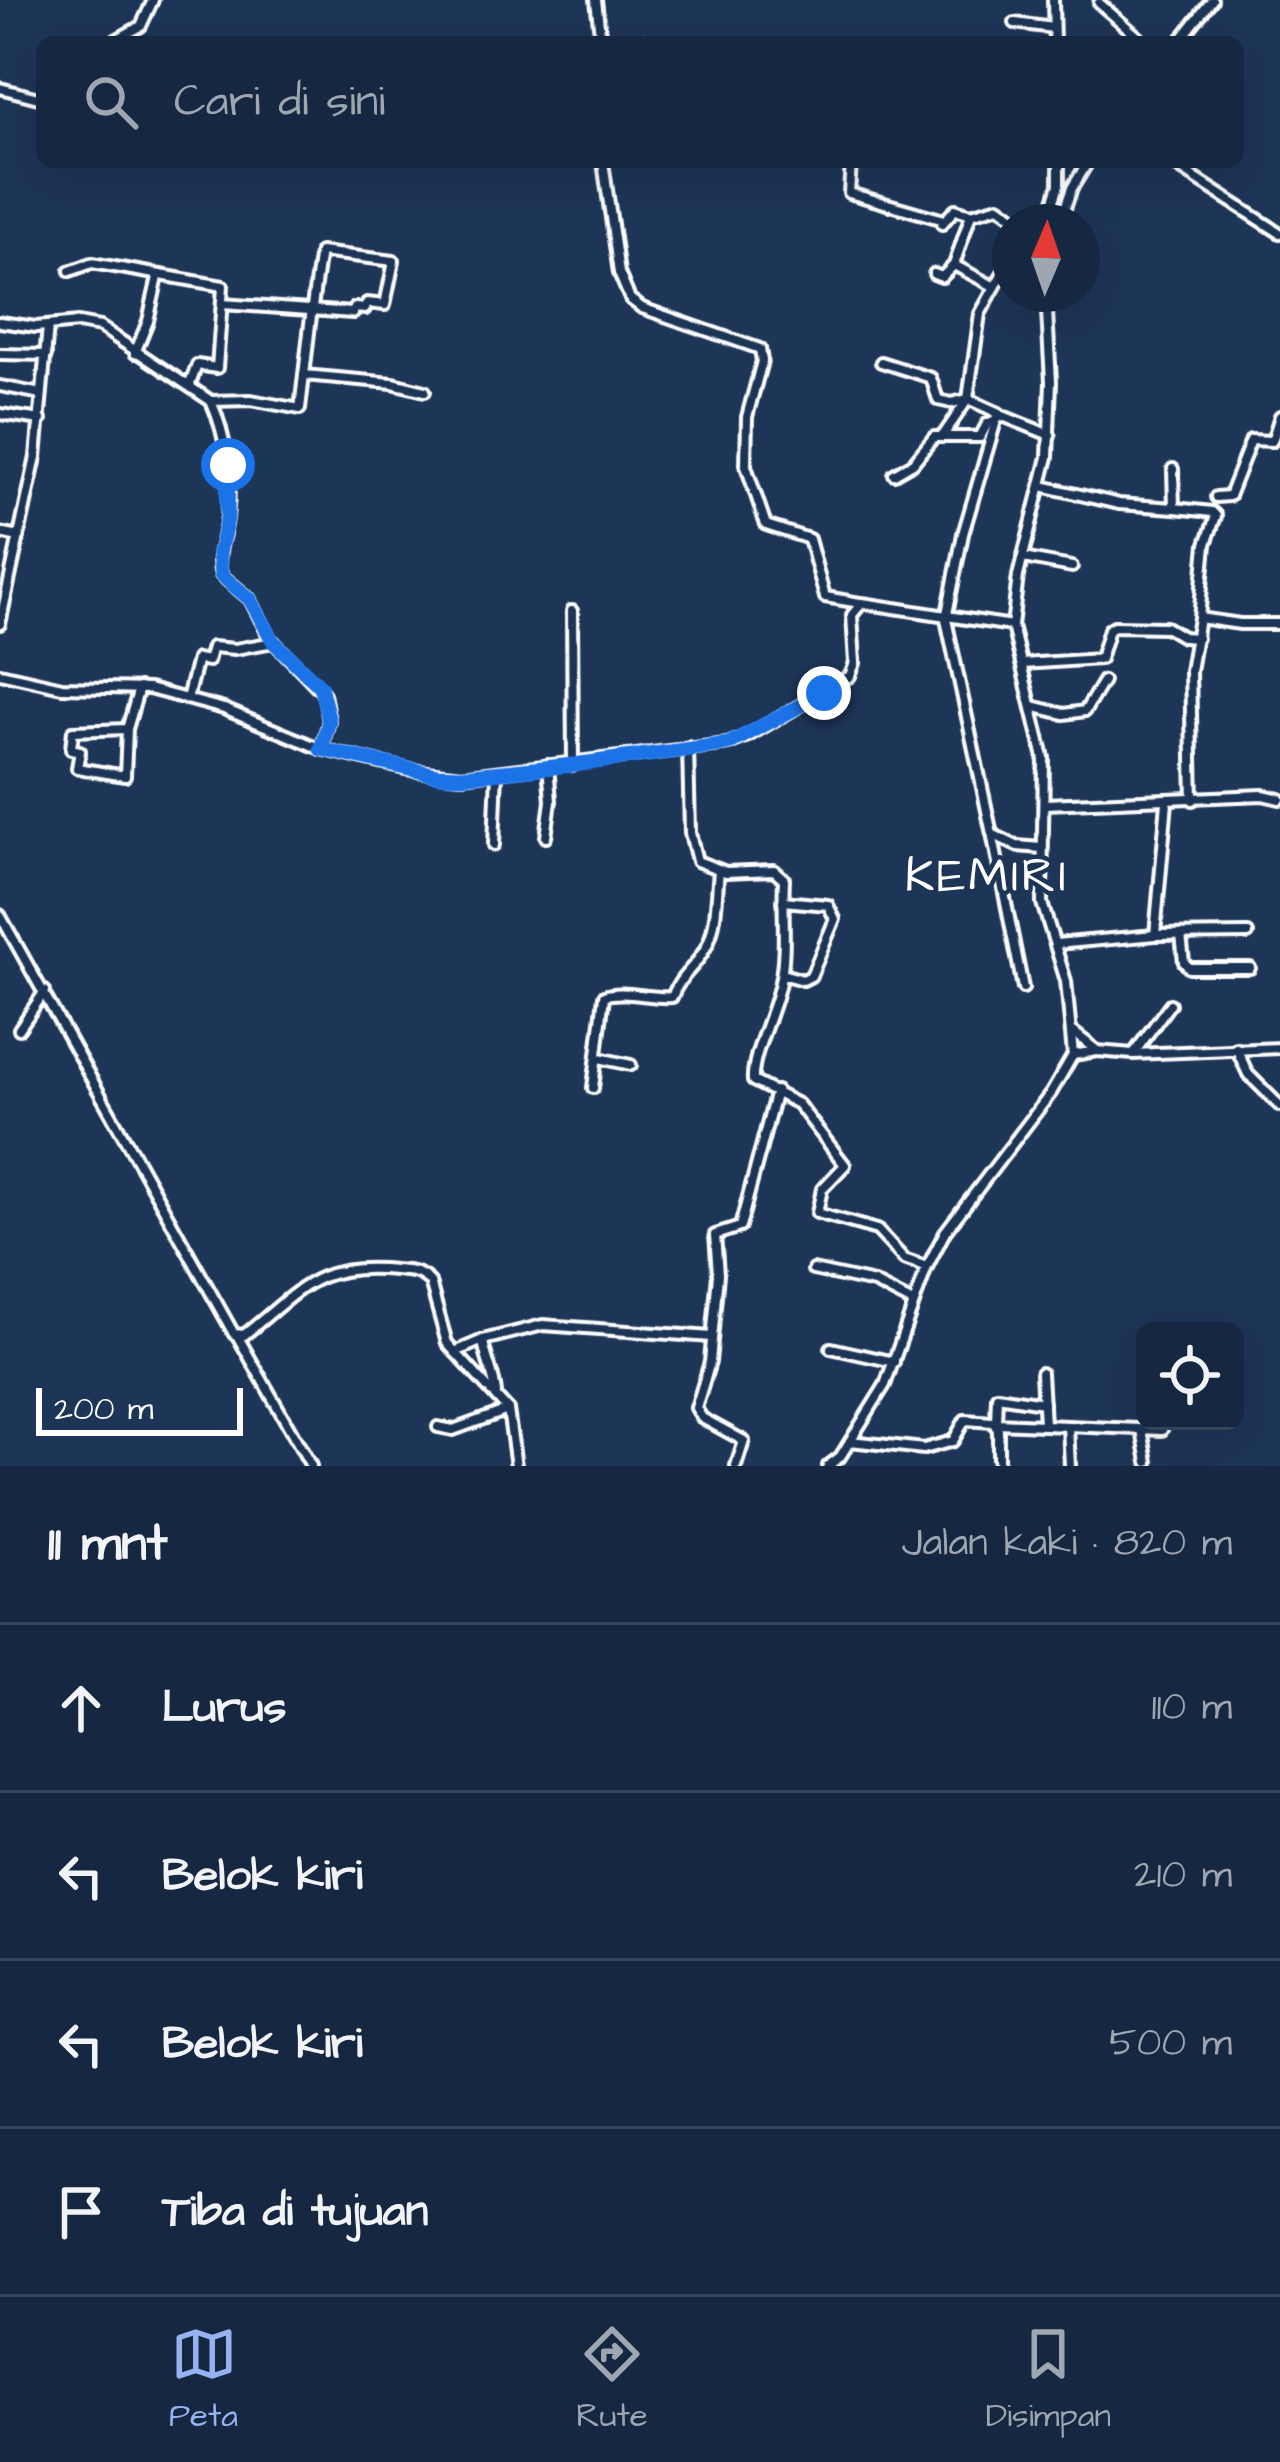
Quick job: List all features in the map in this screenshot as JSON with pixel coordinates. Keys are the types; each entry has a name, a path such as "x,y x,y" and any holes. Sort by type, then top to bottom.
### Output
{"street":[{"path":"122,36 146,22 153,0"},
{"path":"596,0 600,36"},
{"path":"1053,0 1054,36"},
{"path":"1184,36 1212,0"},
{"path":"1099,3 1137,36"},
{"path":"1015,23 1053,28"},
{"path":"0,88 36,97"},
{"path":"604,168 625,292 642,308 760,350 762,362 747,417 745,460 760,515 771,528 808,539 826,597 1012,626"},
{"path":"851,168 849,193 942,222 955,209 971,214 992,208"},
{"path":"1060,168 1062,204"},
{"path":"1056,204 1082,168"},
{"path":"1179,168 1280,232"},
{"path":"934,274 942,277 954,265 971,214"},
{"path":"211,401 251,400 300,409 312,310 320,252 394,261 385,305 367,303 365,309 354,308 353,313 312,310 222,304"},
{"path":"70,271 92,262 158,278 222,286 217,368 197,365 190,384"},
{"path":"954,265 992,286"},
{"path":"135,353 158,278"},
{"path":"942,436 968,399 980,314 992,291"},
{"path":"828,1466 840,1457 894,1362 927,1267 960,1210 1051,1093 1072,1055 1066,981 1043,911 1044,758 1012,626 1050,436 1047,312"},
{"path":"0,322 92,324 211,401 228,465 227,519 218,565 228,583 256,608 274,642 324,694 329,721 321,749"},
{"path":"0,624 41,420 48,326"},
{"path":"0,354 46,355"},
{"path":"881,362 929,377 938,400 968,399 1050,436"},
{"path":"304,375 393,383 424,391"},
{"path":"0,386 41,394"},
{"path":"0,414 41,420"},
{"path":"894,474 913,463 929,440 983,436 987,424 998,416"},
{"path":"998,416 963,534 946,619 1023,988"},
{"path":"1216,496 1228,497 1251,440 1271,442 1280,416"},
{"path":"1174,469 1175,508"},
{"path":"1042,486 1119,504 1216,516 1206,544 1190,670 1193,800"},
{"path":"0,533 20,536"},
{"path":"1023,558 1072,567"},
{"path":"0,673 62,688 139,688 187,699 321,749 437,775 497,772 728,744 748,736 850,676 855,664 852,615 862,603"},
{"path":"572,611 574,765"},
{"path":"1199,618 1240,625 1280,624"},
{"path":"1022,664 1100,659 1114,626 1166,627 1196,638"},
{"path":"187,699 196,659 208,661 212,646 235,649 274,642"},
{"path":"1033,706 1064,714 1085,711 1103,681"},
{"path":"128,729 73,730 71,749 80,751 77,768 125,776 128,729 139,688"},
{"path":"688,747 692,848 702,865 719,871 774,870 784,879 782,974 752,1076 756,1083 798,1104 845,1165 822,1190 818,1213 877,1230 904,1259 927,1267"},
{"path":"546,836 551,801 548,765"},
{"path":"494,845 497,772"},
{"path":"1045,804 1262,795 1280,799"},
{"path":"1155,935 1167,802"},
{"path":"993,838 1041,848"},
{"path":"593,1088 604,996 617,992 669,999 680,974 710,940 719,871"},
{"path":"782,974 803,980 811,976 835,919 828,905 783,901"},
{"path":"0,915 311,1466"},
{"path":"1181,934 1189,968 1250,968"},
{"path":"1056,944 1155,935 1248,934"},
{"path":"19,1029 44,991"},
{"path":"1133,1054 1170,1004"},
{"path":"1072,1031 1097,1051"},
{"path":"1236,1048 1248,1074 1280,1106"},
{"path":"1072,1055 1280,1048"},
{"path":"599,1058 631,1065"},
{"path":"736,1466 744,1441 700,1417 697,1403 709,1375 718,1274 715,1235 740,1227 776,1090"},
{"path":"238,1337 320,1276 371,1268 424,1275 447,1343 508,1410 516,1466"},
{"path":"813,1270 874,1283 913,1303"},
{"path":"455,1352 542,1325 712,1337"},
{"path":"483,1340 496,1395"},
{"path":"831,1348 894,1362"},
{"path":"1041,1373 1044,1424"},
{"path":"998,1459 998,1396 1043,1402"},
{"path":"438,1427 454,1430 508,1410"},
{"path":"850,1441 923,1449 953,1442 965,1420 1136,1430"},
{"path":"1068,1426 1070,1466"},
{"path":"1142,1430 1148,1462"}],"district":[{"name":"KEMIRI","path":"987,874"}],"route":[{"path":"228,465 227,519 218,565 221,575 250,599 270,638 320,686 329,721 321,749 437,775 574,765 728,744 824,693"}]}
